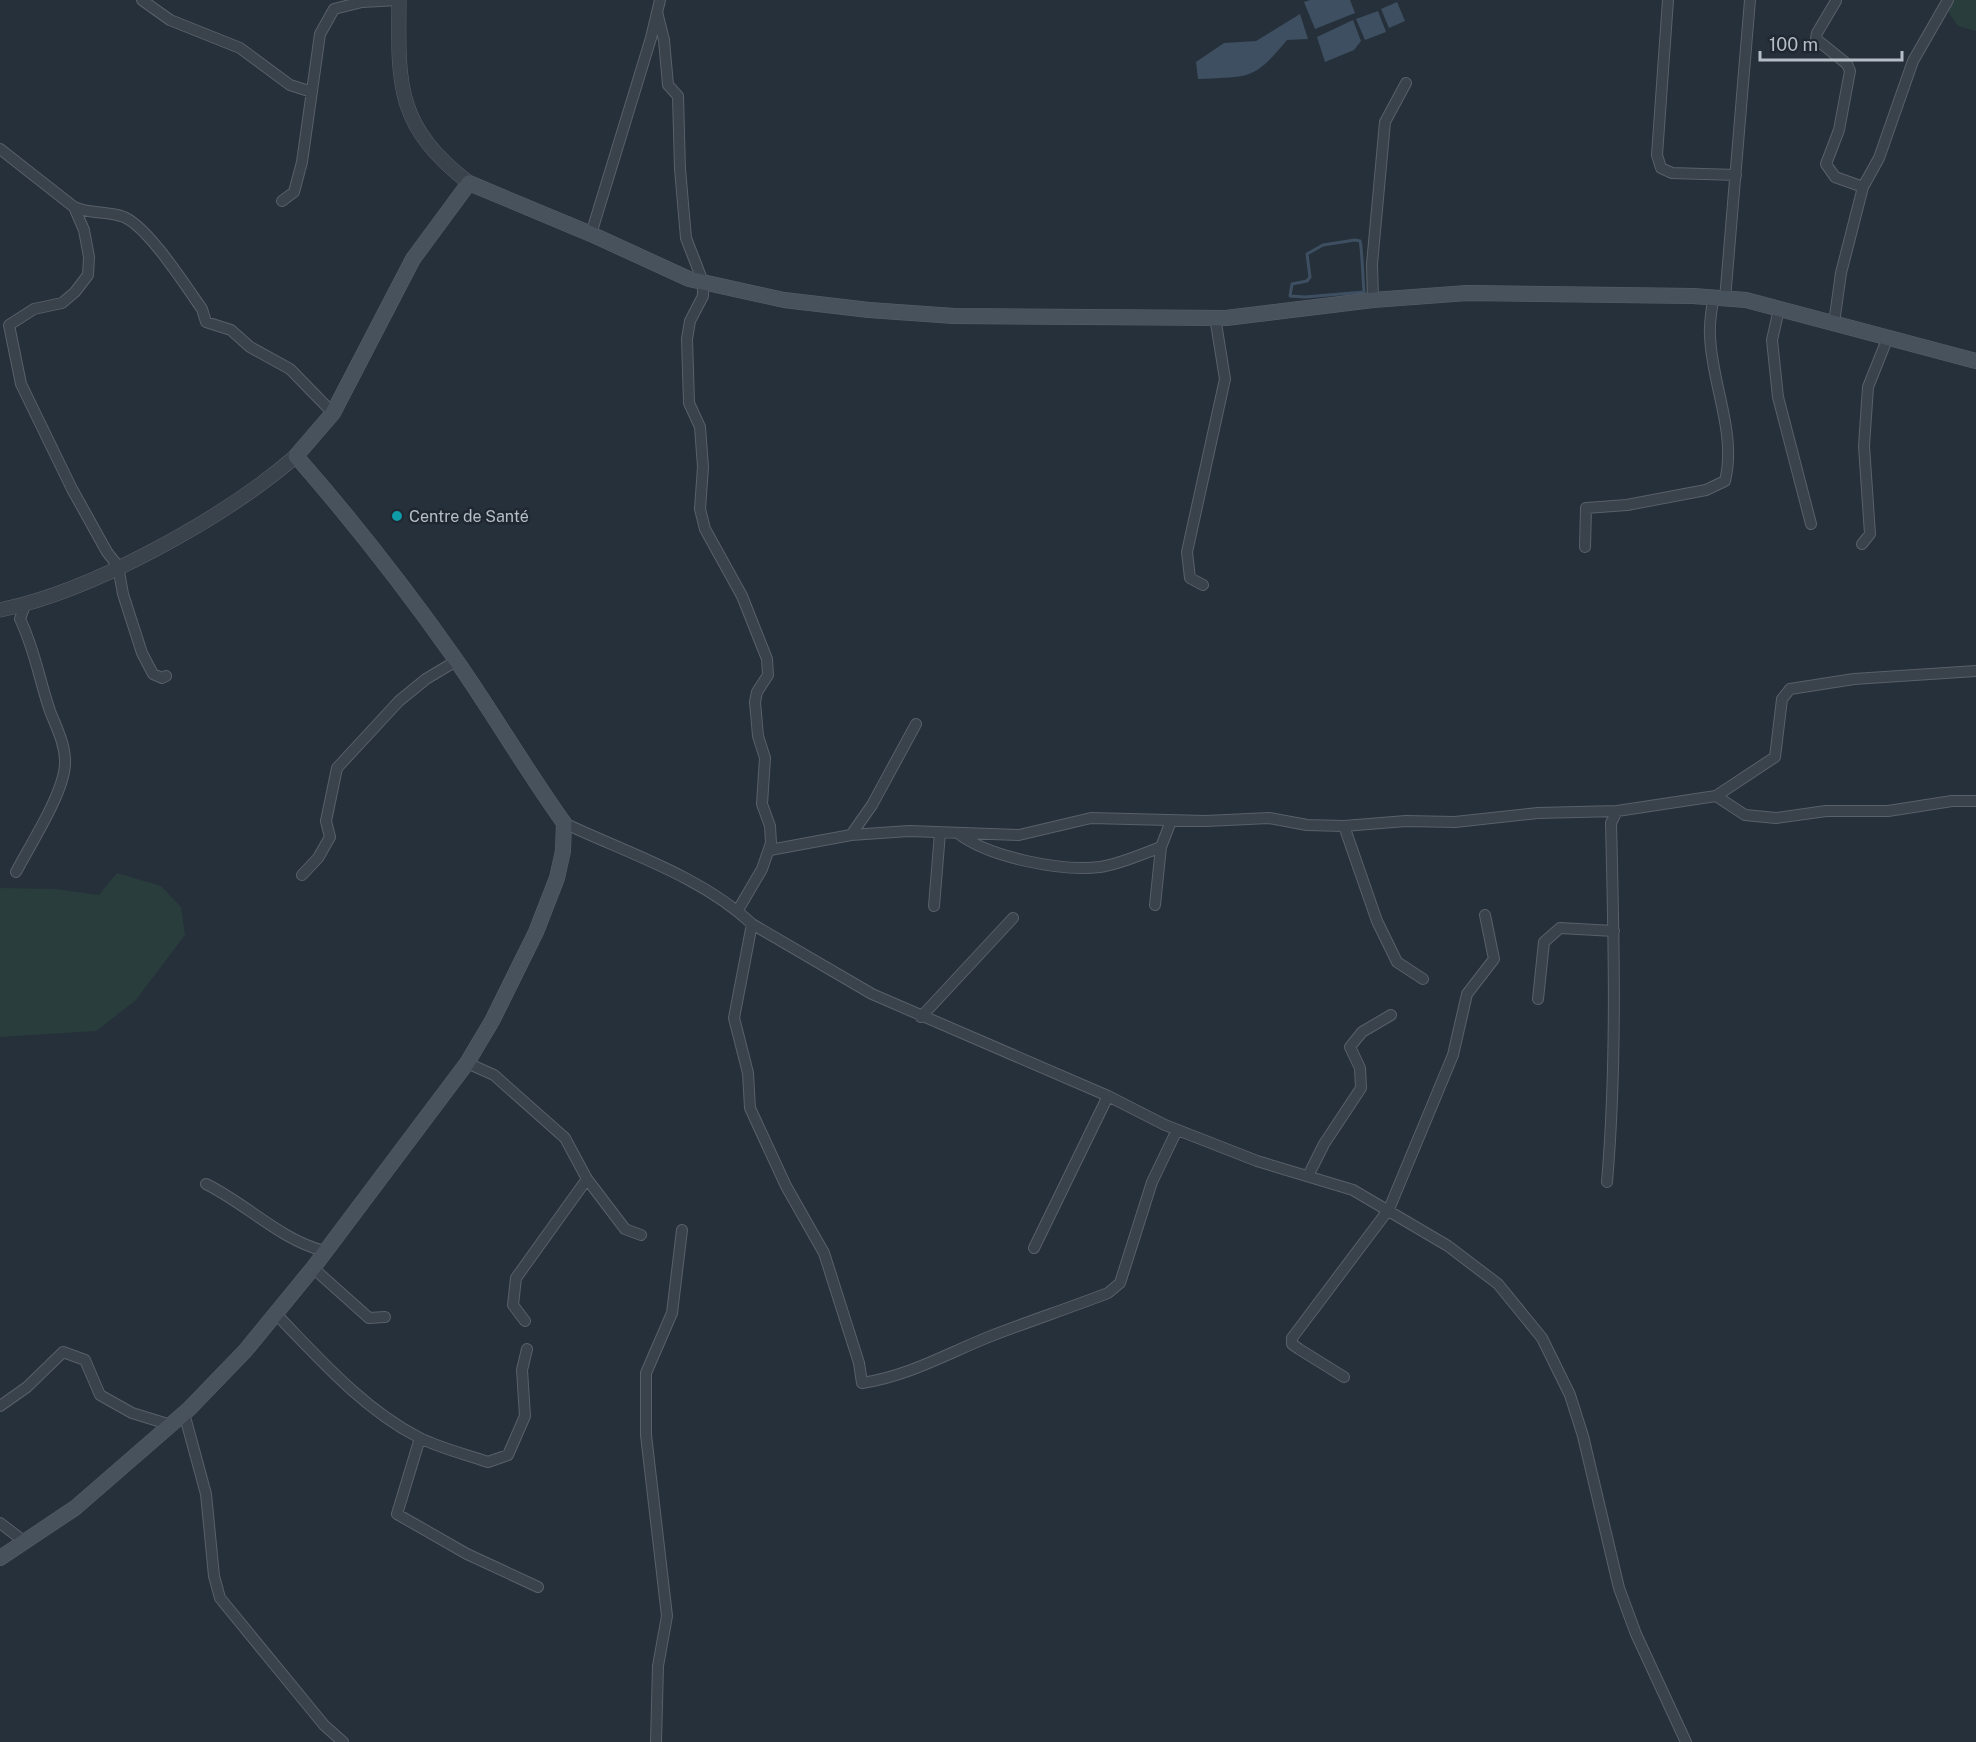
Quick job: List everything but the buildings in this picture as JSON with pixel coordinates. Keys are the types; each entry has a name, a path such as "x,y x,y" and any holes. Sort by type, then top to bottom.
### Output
{"main road":[{"path":"0,1558 75,1508 184,1413 215,1384 313,1268 467,1063 504,1000 536,932 557,878 563,851 564,823 456,661 355,524 296,456 333,413 413,259 469,183 591,234 670,271 703,282 784,300 869,310 954,316 1215,317 1312,309 1373,300 1478,293 1719,298 1746,300 1976,361"}],"street":[{"path":"142,0 170,20 240,48 290,85 312,93"},
{"path":"282,201 294,192 302,162 320,34 334,9 362,2 398,0 398,63 402,93 431,149 441,161 469,183"},
{"path":"591,234 622,137 660,0"},
{"path":"1668,0 1657,155 1661,168 1672,173 1736,175"},
{"path":"1585,547 1586,508 1627,505 1706,490 1725,481 1728,469 1726,436 1710,336 1719,298 1736,175 1750,0"},
{"path":"1834,323 1841,273 1863,187 1879,158 1913,61 1948,0"},
{"path":"1836,1 1817,33 1816,39 1847,64 1850,71 1839,130 1826,164 1835,177 1863,187"},
{"path":"657,12 664,40 668,85 678,96 680,169 686,238 703,282 703,296 690,321 687,339 689,403 700,427 703,466 700,509 705,529 742,596 767,659 768,675 756,692 755,702 758,736 765,758 762,804 770,826 770,850 762,869 738,910"},
{"path":"1373,300 1372,264 1385,122 1406,83"},
{"path":"0,149 74,207 82,211 124,218 146,234 202,309 206,322 231,330 250,347 290,369 333,413"},
{"path":"74,207 84,230 88,248 88,275 75,292 62,303 34,309 4,325 21,384 72,489 107,552 118,566 123,594 142,653 153,674 162,678 166,676"},
{"path":"1779,309 1772,340 1778,397 1811,524"},
{"path":"1203,585 1190,578 1187,552 1225,379 1215,317"},
{"path":"1862,543 1870,534 1864,446 1868,387 1888,337"},
{"path":"0,610 25,605 118,566 260,487 296,456"},
{"path":"16,872 59,788 65,763 60,737 50,710 37,660 20,619 25,605"},
{"path":"302,875 318,858 330,837 326,821 337,768 399,701 426,679 456,661"},
{"path":"770,850 851,836 909,831 958,834 1035,833 1091,818 1171,821 1269,818 1307,825 1344,826 1406,821 1455,822 1538,813 1617,811 1716,796 1775,757 1782,699 1790,689 1854,679 1976,671"},
{"path":"851,836 872,805 916,723"},
{"path":"1716,796 1745,815 1776,818 1826,811 1888,811 1952,801 1976,801"},
{"path":"1607,1182 1611,1138 1614,931 1611,823 1617,811"},
{"path":"1155,905 1161,847 1171,821"},
{"path":"564,823 652,862 738,910 752,924 855,984 921,1017 1108,1096 1177,1130 1257,1161 1353,1190 1389,1209 1460,1254 1498,1284 1542,1338 1570,1395 1583,1436 1619,1588 1636,1634 1686,1742"},
{"path":"1344,826 1373,911 1397,962 1423,980"},
{"path":"934,906 940,833"},
{"path":"958,834 996,855 1062,867 1099,867 1161,847"},
{"path":"1344,1377 1292,1344 1292,1338 1330,1284 1389,1209 1453,1055 1467,994 1494,959 1485,915"},
{"path":"921,1017 1012,918"},
{"path":"752,924 734,1018 748,1073 750,1108 786,1186 824,1253 859,1363 862,1383 887,1379 938,1360 990,1336 1108,1293 1120,1283 1152,1182 1177,1130"},
{"path":"1538,999 1544,942 1560,928 1614,931"},
{"path":"1308,1176 1324,1144 1361,1088 1359,1068 1350,1047 1362,1032 1391,1015"},
{"path":"467,1063 494,1075 565,1138 587,1179 625,1229 641,1235"},
{"path":"1034,1248 1108,1096"},
{"path":"525,1321 513,1305 516,1278 587,1179"},
{"path":"206,1184 233,1197 301,1245 324,1251"},
{"path":"656,1742 658,1666 667,1616 646,1435 646,1373 672,1313 682,1230"},
{"path":"313,1268 369,1318 385,1317"},
{"path":"275,1312 325,1364 372,1407 420,1438 488,1462 508,1455 525,1416 522,1370 527,1349"},
{"path":"0,1406 27,1387 63,1352 85,1360 100,1395 132,1413 171,1425"},
{"path":"184,1413 206,1494 214,1576 220,1598 324,1725 344,1742"},
{"path":"420,1438 397,1514 467,1554 538,1587"},
{"path":"0,1523 25,1542"}],"green space":[{"path":"1940,0 1976,0 1976,31 1958,26"},
{"path":"117,873 161,886 181,907 185,935 135,1001 96,1031 0,1037 0,888 55,889 99,895"}],"water":[{"path":"1350,0 1355,13 1315,29 1304,2"},
{"path":"1397,2 1405,21 1389,28 1381,9"},
{"path":"1378,11 1386,32 1365,40 1356,19"},
{"path":"1300,14 1308,39 1287,40 1266,63 1249,74 1198,79 1196,62 1224,43 1256,41"},
{"path":"1353,20 1361,41 1354,50 1325,62 1317,37"}],"waterway":[{"path":"1355,240 1360,241 1361,245 1364,292 1305,297 1290,296 1292,284 1307,281 1310,277 1307,254 1323,245 1355,240"}],"place":[{"name":"Centre de Santé","path":"397,516"}]}
